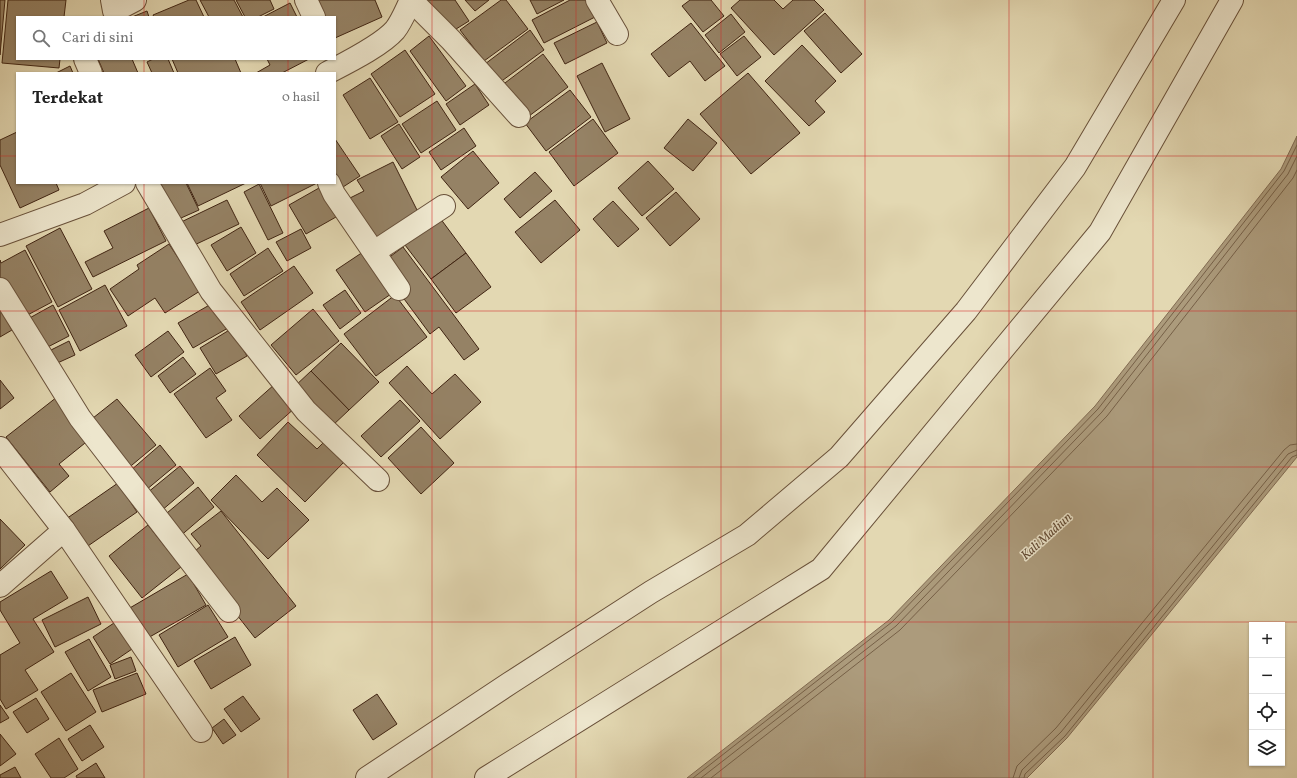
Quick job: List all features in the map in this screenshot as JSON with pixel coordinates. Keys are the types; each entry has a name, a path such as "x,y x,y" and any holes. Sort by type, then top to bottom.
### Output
{"street":[{"path":"111,9 135,0"},
{"path":"306,0 314,16"},
{"path":"331,67 382,41 395,30 403,18 411,0 451,40 519,116"},
{"path":"597,0 617,34"},
{"path":"367,778 517,678 651,592 747,535 839,457 966,311 1075,167 1174,0"},
{"path":"486,778 821,569 1100,232 1232,0"},
{"path":"85,60 91,72"},
{"path":"0,235 85,204 122,184"},
{"path":"148,184 211,291 306,411 378,480"},
{"path":"329,184 334,194 399,289"},
{"path":"374,252 444,206"},
{"path":"0,289 80,418 229,611"},
{"path":"0,448 64,530 201,731"},
{"path":"0,586 64,530"}],"water":[{"name":"Kali Madiun","path":"1297,136 1297,457 1067,738 1027,778 687,778 889,620 1095,406 1281,169"}],"building":[{"path":"0,0 5,0 0,55"},
{"path":"8,0 66,0 64,16 16,16 16,60 60,60 59,68 2,63"},
{"path":"189,0 196,0 204,16 154,16"},
{"path":"200,0 234,0 242,16 208,16"},
{"path":"236,0 270,0 274,9 260,16 244,16"},
{"path":"313,0 375,0 382,17 336,38 336,16 321,16"},
{"path":"426,0 455,0 469,21 448,34"},
{"path":"465,0 489,0 475,11"},
{"path":"501,0 506,0 528,29 484,61 460,30"},
{"path":"530,0 564,0 537,14"},
{"path":"570,0 589,0 597,16 544,43 532,20"},
{"path":"690,0 711,0 724,16 703,32 682,6"},
{"path":"740,0 774,0 783,9 793,0 814,0 824,10 774,55 731,8"},
{"path":"290,3 296,16 265,16"},
{"path":"147,11 149,16 134,16"},
{"path":"825,13 862,54 841,73 804,31"},
{"path":"731,14 745,32 719,53 705,35"},
{"path":"597,22 607,43 565,64 554,43"},
{"path":"691,23 725,66 705,81 690,61 669,77 651,54"},
{"path":"530,30 544,50 499,83 485,64"},
{"path":"429,36 466,86 446,101 410,51"},
{"path":"744,36 761,57 737,76 720,54"},
{"path":"802,45 836,81 815,101 825,112 809,126 765,81"},
{"path":"405,50 435,94 400,117 371,74"},
{"path":"543,54 568,87 525,119 501,86"},
{"path":"98,60 132,60 138,72 104,72"},
{"path":"151,60 168,60 174,72 152,72 147,62"},
{"path":"172,60 235,60 241,72 178,72"},
{"path":"268,60 307,60 284,72 258,72 270,65"},
{"path":"602,63 630,119 605,132 577,76"},
{"path":"70,66 73,72 58,72"},
{"path":"748,73 800,133 751,174 700,114"},
{"path":"370,78 398,122 370,139 343,95"},
{"path":"475,84 489,105 460,125 446,104"},
{"path":"570,90 591,117 546,151 525,123"},
{"path":"437,101 456,130 421,153 402,124"},
{"path":"593,119 618,153 574,186 549,152"},
{"path":"688,119 717,143 693,171 664,148"},
{"path":"399,124 420,157 402,169 381,136"},
{"path":"464,128 476,146 441,170 429,152"},
{"path":"16,132 16,184 56,184 59,190 20,208 0,165 0,140"},
{"path":"336,140 360,176 343,187 336,176"},
{"path":"473,151 499,183 468,209 441,177"},
{"path":"648,161 674,189 642,216 618,188"},
{"path":"393,162 420,216 370,242 348,199 364,191 357,180"},
{"path":"535,172 552,191 520,218 504,199"},
{"path":"153,184 186,184 199,210 172,222"},
{"path":"187,184 244,184 198,206"},
{"path":"259,184 283,233 268,240 244,192"},
{"path":"260,184 315,184 271,206"},
{"path":"319,188 336,217 306,234 289,205"},
{"path":"676,192 700,219 670,246 646,218"},
{"path":"227,200 239,224 188,248 177,224"},
{"path":"555,200 580,230 541,263 515,232"},
{"path":"613,201 639,229 618,247 593,219"},
{"path":"149,208 166,241 93,277 85,262 113,248 104,231"},
{"path":"440,218 466,253 431,279 405,245"},
{"path":"241,227 256,253 227,271 211,245"},
{"path":"60,228 92,289 58,307 26,246"},
{"path":"301,229 311,248 287,261 276,242"},
{"path":"169,244 200,291 165,313 155,298 128,316 110,289 139,269 137,265"},
{"path":"403,247 479,349 464,360 439,327 430,334 379,265"},
{"path":"268,248 283,271 244,296 230,274"},
{"path":"25,250 52,302 20,319 0,281 0,260 1,263"},
{"path":"363,252 391,294 365,312 336,270"},
{"path":"466,253 491,287 456,313 431,279"},
{"path":"294,266 313,293 260,330 241,302"},
{"path":"105,285 127,326 80,351 59,310"},
{"path":"345,290 361,313 340,329 323,305"},
{"path":"395,295 427,337 376,376 344,334"},
{"path":"213,303 228,328 193,348 178,323"},
{"path":"53,305 69,336 42,350 26,320"},
{"path":"0,308 12,330 0,337"},
{"path":"313,309 339,341 296,375 271,345"},
{"path":"231,329 247,356 216,374 200,348"},
{"path":"168,331 184,352 151,377 135,355"},
{"path":"69,341 75,355 53,365 47,352"},
{"path":"341,343 379,382 349,410 311,371"},
{"path":"183,357 196,374 170,393 158,376"},
{"path":"407,366 432,394 455,374 481,402 440,439 389,383"},
{"path":"210,368 226,391 216,398 232,420 206,438 174,394"},
{"path":"311,371 349,410 332,426 294,387"},
{"path":"0,380 14,398 0,409"},
{"path":"275,384 296,407 260,439 239,416"},
{"path":"57,397 90,439 59,464 69,476 50,492 6,437"},
{"path":"117,399 156,445 126,470 105,445 111,439 93,418"},
{"path":"400,400 420,421 381,457 361,436"},
{"path":"288,422 317,449 325,441 345,461 305,502 257,455"},
{"path":"421,427 454,463 421,494 388,458"},
{"path":"160,445 176,465 146,490 130,471"},
{"path":"180,466 194,483 161,511 147,493"},
{"path":"236,475 262,502 277,488 309,520 268,559 211,500"},
{"path":"118,483 137,512 85,548 66,519"},
{"path":"198,487 214,507 178,538 161,518"},
{"path":"221,511 296,606 255,638 190,555 201,546 191,534"},
{"path":"0,519 25,545 0,569"},
{"path":"148,525 181,567 142,598 109,556"},
{"path":"51,571 68,598 33,619 54,652 25,670 38,690 6,709 0,699 0,655 20,643 0,610 0,602"},
{"path":"188,574 206,605 146,639 128,609"},
{"path":"88,597 101,624 55,647 42,620"},
{"path":"208,605 228,637 178,667 159,635"},
{"path":"117,621 135,647 110,664 93,637"},
{"path":"235,637 251,665 211,689 194,661"},
{"path":"89,639 111,677 88,691 65,652"},
{"path":"131,657 136,671 115,679 110,665"},
{"path":"71,673 96,712 66,731 41,692"},
{"path":"137,673 146,694 102,712 93,690"},
{"path":"377,694 397,724 373,740 353,710"},
{"path":"243,696 260,719 241,732 224,709"},
{"path":"36,698 49,719 27,733 13,712"},
{"path":"0,705 9,718 0,723"},
{"path":"224,719 236,735 223,744 212,728"},
{"path":"90,725 104,747 82,761 68,739"},
{"path":"0,734 16,754 0,766"},
{"path":"59,738 78,769 64,778 51,778 35,754"},
{"path":"96,763 105,778 77,778 76,776"},
{"path":"15,767 21,778 0,778 0,775"}]}
